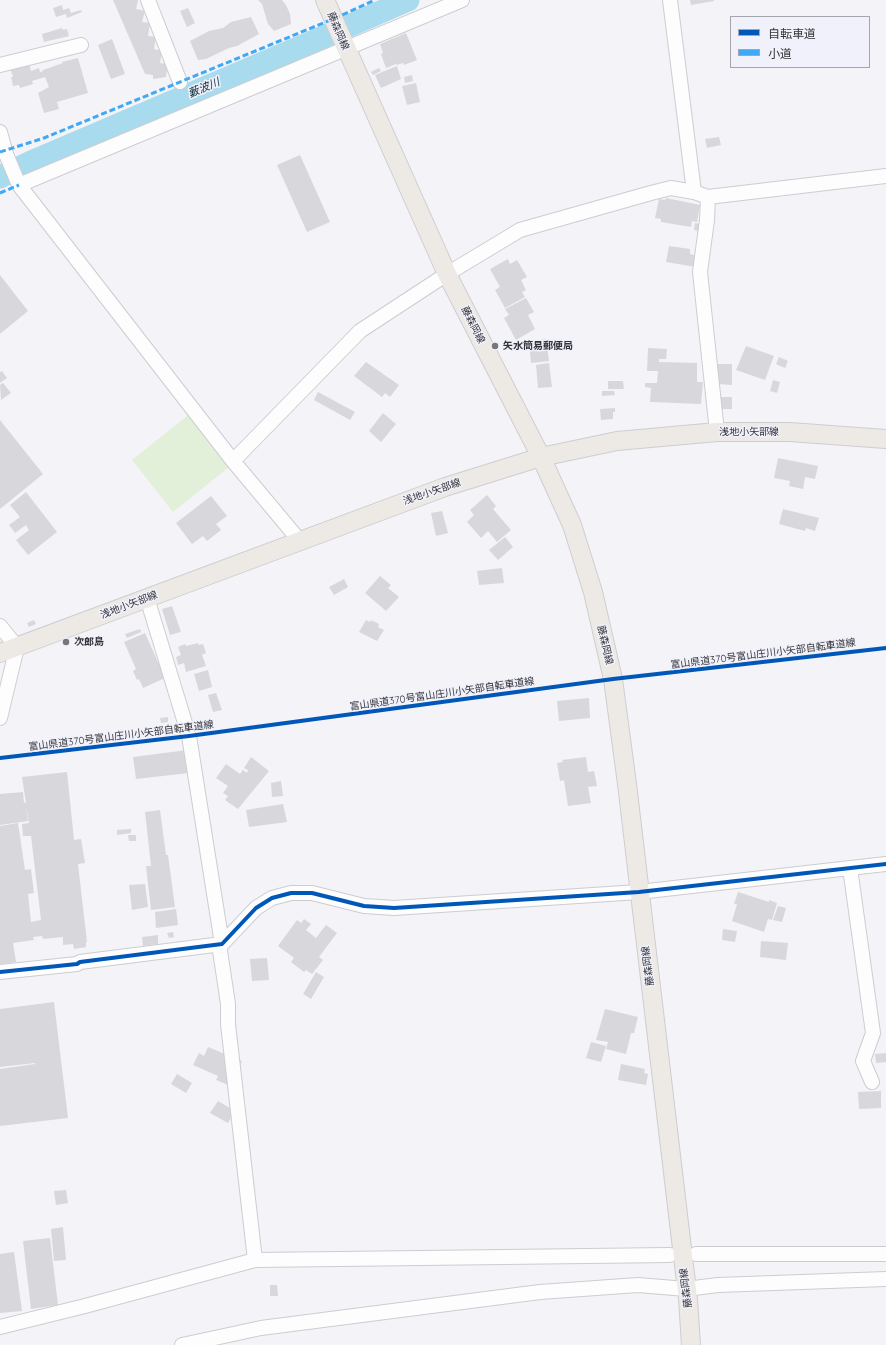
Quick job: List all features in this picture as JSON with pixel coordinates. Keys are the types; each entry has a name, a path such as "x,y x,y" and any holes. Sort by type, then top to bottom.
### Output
{"main road":[{"name":"藤森岡線","path":"325,0 447,274 541,457 572,525 593,592 613,679 627,784 687,1294 691,1345"},
{"name":"浅地小矢部線","path":"0,654 445,486 541,457 616,441 717,432 790,432 886,439"}],"street":[{"path":"148,0 180,82"},
{"path":"19,184 462,0"},
{"path":"670,0 694,192"},
{"path":"0,65 81,45"},
{"path":"0,132 6,154 19,184 233,461 299,540"},
{"path":"233,461 360,331 447,274 520,230 671,188 694,192 708,197 886,176"},
{"path":"708,197 707,220 700,272 717,432"},
{"path":"147,598 189,736 221,944 228,1004 228,1024 255,1260"},
{"path":"0,626 17,647 0,718"},
{"path":"0,972 77,964 80,962 200,948 221,944 256,908 272,898 291,893 312,893 364,906 394,908 639,892 886,864"},
{"path":"850,868 873,1033 864,1061 872,1082"},
{"path":"696,1254 886,1254"},
{"path":"0,1327 85,1306 255,1260 670,1255"},
{"path":"182,1345 261,1328 540,1292 638,1284 687,1294 718,1285 886,1279"}],"green space":[{"path":"188,415 229,467 173,512 132,460"}],"building":[{"path":"113,0 138,0 136,9 145,11 142,22 150,23 148,36 156,37 154,49 162,51 160,63 168,64 166,77 153,79 153,75 145,74"},
{"path":"258,0 282,0 290,14 291,24 274,31 268,24 262,4"},
{"path":"690,0 714,0 714,1 691,5"},
{"path":"62,5 63,10 69,8 71,13 81,10 82,12 67,18 66,14 56,17 53,8"},
{"path":"188,8 195,23 187,27 180,11"},
{"path":"251,17 259,34 237,46 229,48 206,59 198,60 190,41 209,31 223,28 231,22"},
{"path":"62,28 63,30 67,29 69,36 44,42 42,34"},
{"path":"406,33 417,60 404,65 403,63 396,64 386,68 381,54 383,53 380,44"},
{"path":"112,39 125,74 111,79 98,45"},
{"path":"78,58 88,93 57,102 59,109 44,113 38,93 49,87 45,77 32,81 33,84 20,88 19,85 13,86 11,77 13,77 10,68 29,63 31,71 39,68 40,72 63,63 62,62"},
{"path":"397,66 401,79 381,88 375,75"},
{"path":"379,68 381,71 373,75 371,72"},
{"path":"412,75 413,81 405,83 404,77"},
{"path":"416,83 420,102 407,105 402,86"},
{"path":"719,137 721,145 707,148 705,139"},
{"path":"300,155 330,222 307,232 277,165"},
{"path":"666,198 700,205 697,222 692,221 691,227 661,222 661,219 655,218 659,199 665,200"},
{"path":"695,223 700,224 698,231 694,230"},
{"path":"669,246 690,249 690,254 698,256 696,267 666,262"},
{"path":"508,259 510,264 517,260 527,277 521,280 526,290 522,292 525,297 505,308 495,290 500,287 490,269"},
{"path":"0,275 28,311 0,334"},
{"path":"526,298 534,312 528,315 535,329 516,340 504,318 509,315 505,309"},
{"path":"546,339 549,361 531,363 529,342"},
{"path":"746,346 774,356 765,380 736,370"},
{"path":"648,348 667,349 666,359 659,359 659,362 697,363 697,382 703,382 701,404 650,402 651,388 645,387 645,383 657,383 658,371 647,371"},
{"path":"779,357 788,361 785,368 776,364"},
{"path":"366,362 399,385 390,397 385,393 382,397 354,376"},
{"path":"549,363 552,387 538,388 536,365"},
{"path":"718,364 732,364 732,385 718,384"},
{"path":"2,371 7,378 0,383 0,372"},
{"path":"773,380 780,382 777,393 770,391"},
{"path":"608,381 623,381 624,389 608,389"},
{"path":"3,383 11,393 1,400 0,385"},
{"path":"602,391 614,391 615,395 602,396"},
{"path":"318,392 355,412 350,420 314,400"},
{"path":"720,397 732,397 732,409 720,409"},
{"path":"615,408 615,412 613,412 613,419 601,420 600,409"},
{"path":"383,413 396,424 381,442 369,431"},
{"path":"0,420 43,474 0,509"},
{"path":"778,458 818,466 815,479 805,477 803,489 789,486 790,481 774,478"},
{"path":"26,492 57,532 28,555 16,540 29,530 26,525 15,533 9,525 20,517 10,505"},
{"path":"487,495 496,506 493,509 511,530 497,542 488,531 481,538 467,522 474,515 470,510"},
{"path":"211,496 227,516 216,524 221,530 207,541 203,536 192,544 176,523"},
{"path":"783,509 819,518 815,531 806,528 805,531 779,524"},
{"path":"442,511 448,533 436,536 431,513"},
{"path":"505,537 513,547 498,560 489,550"},
{"path":"502,568 504,583 479,585 477,571"},
{"path":"380,576 391,585 388,588 399,597 386,611 365,593"},
{"path":"344,579 348,587 334,595 329,587"},
{"path":"172,606 181,632 170,635 162,609"},
{"path":"34,620 36,624 29,627 27,623"},
{"path":"366,620 370,622 371,620 379,624 378,627 384,630 377,641 359,632"},
{"path":"140,629 141,632 127,638 125,634"},
{"path":"145,633 165,678 143,688 133,671 136,669 124,642"},
{"path":"198,643 198,645 203,644 206,653 202,655 206,666 186,672 184,663 178,665 176,657 181,655 178,647 185,644 186,646"},
{"path":"208,670 212,687 199,691 194,674"},
{"path":"216,693 222,710 213,712 208,695"},
{"path":"589,698 590,718 559,721 557,701"},
{"path":"168,717 168,722 161,723 160,718"},
{"path":"187,750 189,773 136,779 133,757"},
{"path":"251,757 269,771 238,809 225,800 228,796 223,793 228,786 216,778 226,764 240,774 243,770 247,773 248,770 244,768"},
{"path":"586,757 588,772 594,771 597,786 588,787 591,803 568,806 564,780 560,781 557,763 563,762 562,760"},
{"path":"67,772 74,840 81,839 85,863 78,864 87,942 86,947 74,949 73,944 63,945 63,937 43,939 42,936 33,937 34,940 13,943 16,962 0,964 0,826 18,823 25,870 31,869 34,893 28,894 31,922 41,920 31,836 23,836 22,824 29,823 22,777"},
{"path":"281,781 283,796 272,797 271,783"},
{"path":"23,792 24,803 26,802 28,821 0,825 0,794"},
{"path":"283,804 287,822 249,827 246,810"},
{"path":"160,810 175,907 151,910 146,866 151,866 145,812"},
{"path":"131,829 131,833 117,835 117,830"},
{"path":"128,835 136,835 136,841 129,841"},
{"path":"145,884 148,907 132,910 129,885"},
{"path":"738,892 769,902 769,900 777,903 772,920 768,919 764,932 732,921 737,904 734,904"},
{"path":"778,906 786,908 782,922 773,920"},
{"path":"176,909 178,925 156,928 155,912"},
{"path":"304,919 311,924 306,930 316,938 326,925 337,933 319,957 323,960 312,974 306,970 304,972 291,962 294,958 278,946 297,920 301,923"},
{"path":"723,929 737,931 735,942 722,940"},
{"path":"173,932 174,937 169,938 167,933"},
{"path":"158,935 158,944 143,946 142,937"},
{"path":"761,941 788,943 786,960 760,957"},
{"path":"267,958 269,980 252,981 250,959"},
{"path":"316,972 324,977 311,999 303,994"},
{"path":"54,1002 68,1118 0,1126 0,1069 35,1063 0,1067 0,1009"},
{"path":"605,1009 638,1017 634,1033 631,1033 626,1054 606,1049 608,1042 596,1040"},
{"path":"591,1042 606,1046 601,1062 586,1058"},
{"path":"208,1047 242,1061 231,1086 216,1080 218,1076 193,1065 199,1053 204,1056"},
{"path":"886,1053 886,1062 876,1063 875,1054"},
{"path":"621,1064 645,1069 644,1073 648,1074 646,1085 618,1080"},
{"path":"177,1074 192,1083 186,1093 171,1084"},
{"path":"881,1091 881,1108 859,1109 858,1092"},
{"path":"218,1101 235,1111 228,1123 210,1113"},
{"path":"66,1190 68,1203 56,1205 54,1191"},
{"path":"63,1227 66,1260 54,1261 51,1229"},
{"path":"50,1238 58,1305 31,1309 23,1241"},
{"path":"14,1252 22,1311 0,1313 0,1254"},
{"path":"270,1285 277,1285 278,1296 270,1296"}],"waterway":[{"name":"藪波川","path":"0,177 31,162 408,0"}],"marked path":[{"path":"0,152 44,138 333,19 375,0"},
{"path":"0,193 19,185"}],"cycle path":[{"name":"富山県道370号富山庄川小矢部自転車道線","path":"0,758 189,736 613,679 886,648"},
{"path":"0,972 77,964 80,962 222,944 256,908 272,898 291,893 312,893 364,906 394,908 639,892 886,864"}],"place":[{"name":"矢水簡易郵便局","path":"495,346"},
{"name":"次郎島","path":"66,642"}]}
